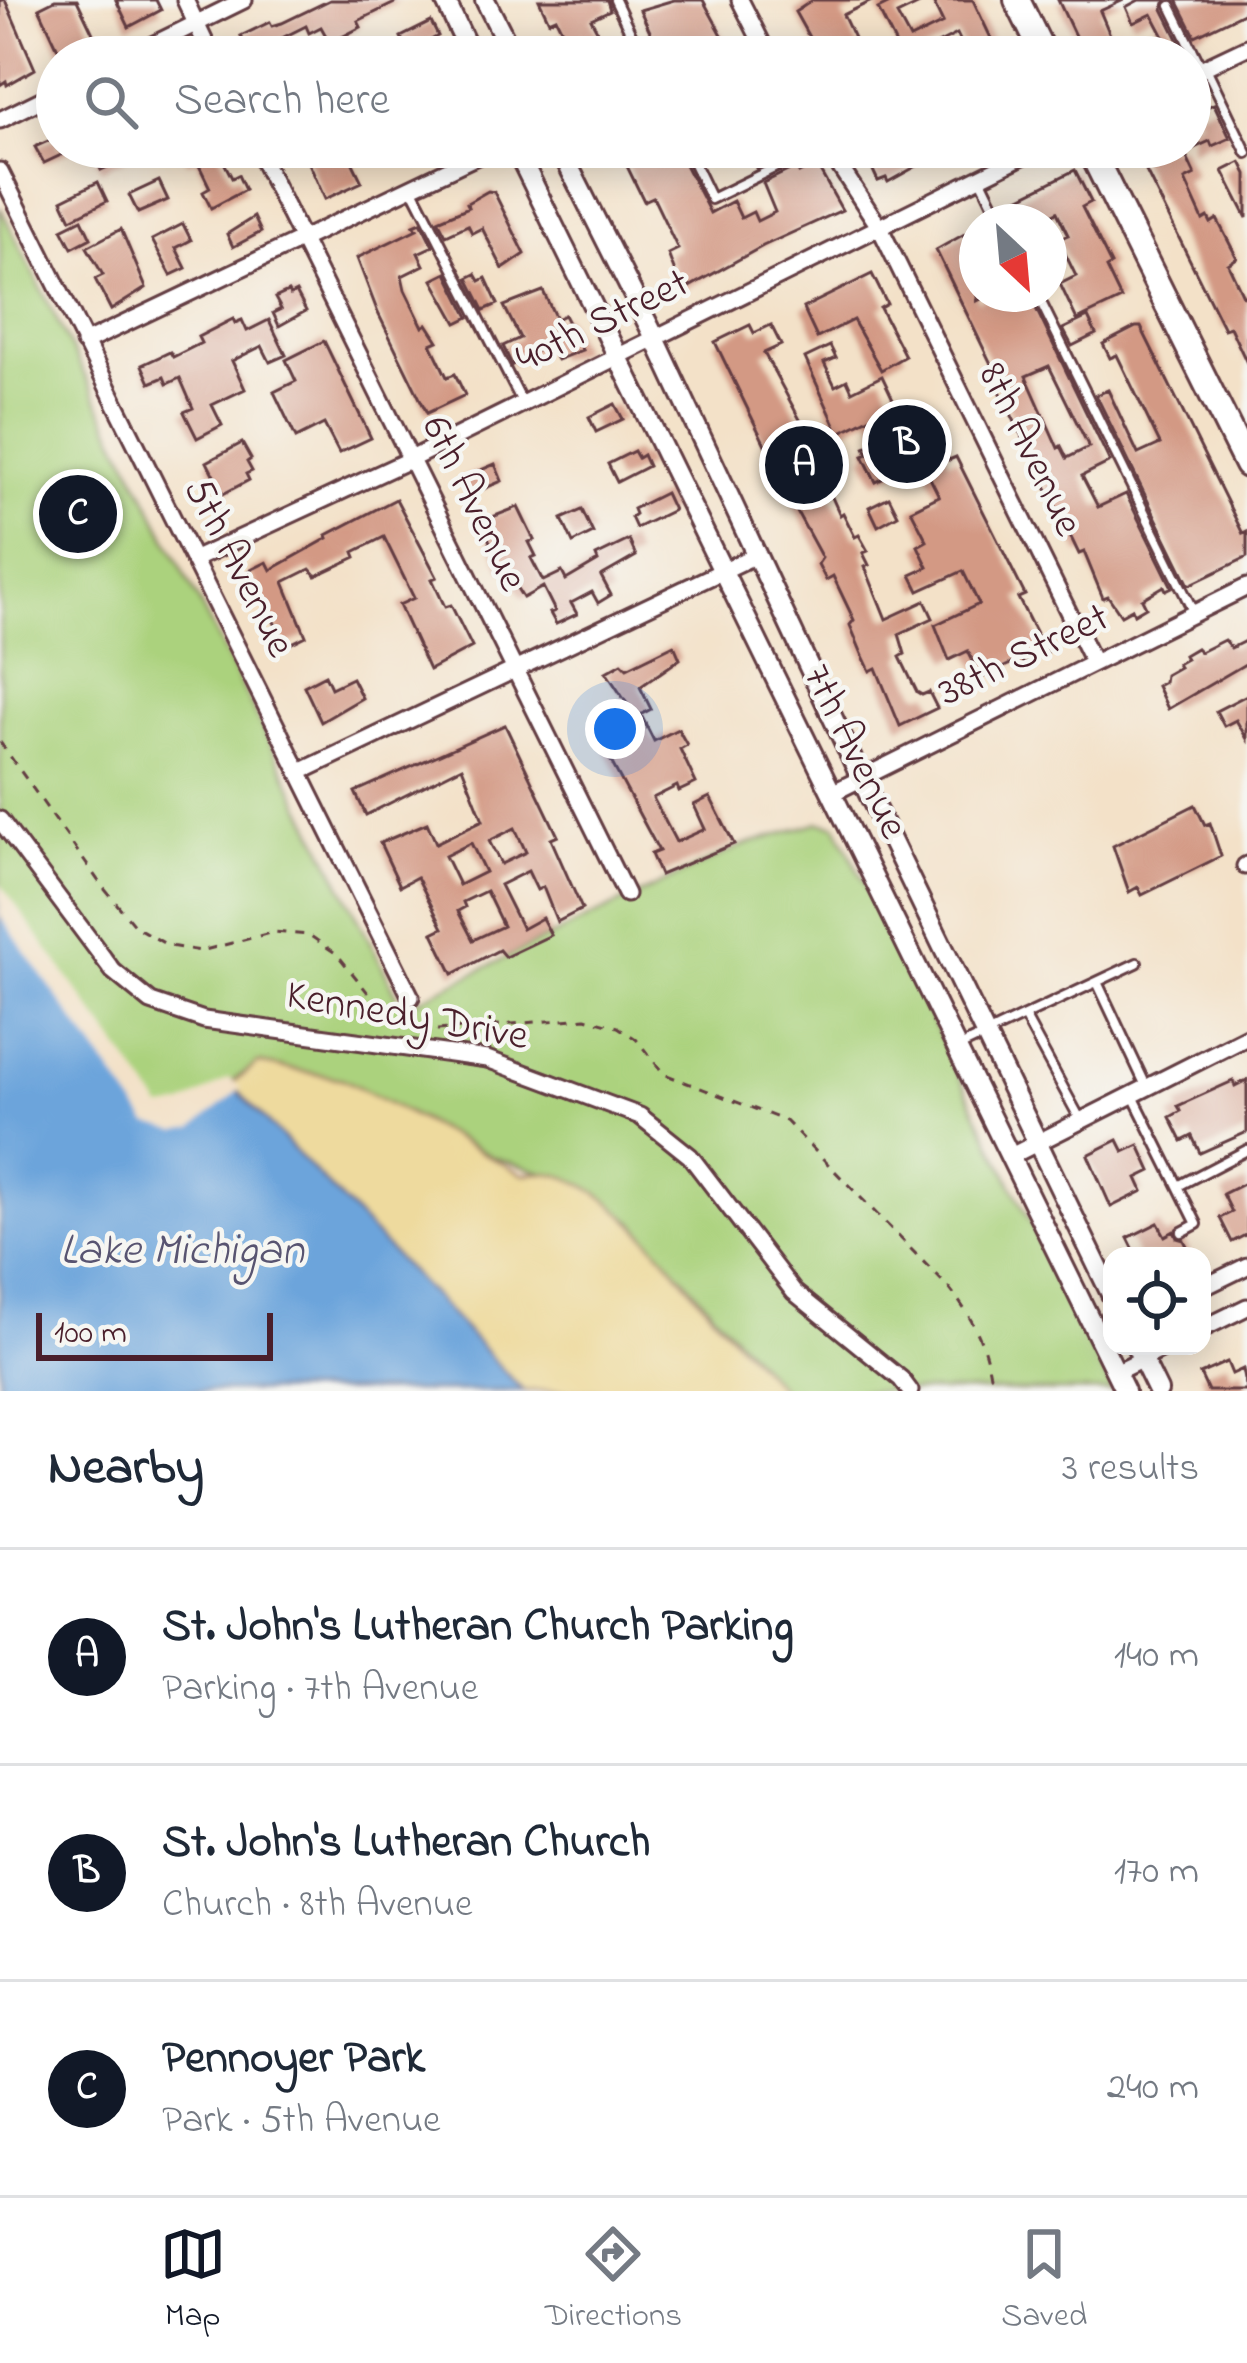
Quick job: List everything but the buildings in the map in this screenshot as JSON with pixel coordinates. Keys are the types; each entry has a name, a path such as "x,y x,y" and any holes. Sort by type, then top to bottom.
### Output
{"main road":[{"path":"1017,0 1035,36"},
{"path":"1099,168 1247,465"}],"street":[{"path":"184,0 202,36"},
{"path":"171,36 244,0"},
{"path":"445,0 462,36"},
{"path":"485,0 503,36"},
{"path":"740,0 758,36"},
{"path":"1211,64 1247,47"},
{"path":"0,121 36,103"},
{"name":"6th Avenue","path":"266,168 626,894"},
{"path":"84,343 452,168"},
{"name":"7th Avenue","path":"524,168 1011,1156 1103,1330"},
{"name":"7th Avenue","path":"569,168 1103,1277"},
{"name":"8th Avenue","path":"841,168 880,228 1093,662"},
{"name":"40th Street","path":"195,559 411,459 1000,168"},
{"name":"5th Avenue","path":"0,171 411,997"},
{"path":"300,772 756,555"},
{"name":"38th Street","path":"834,793 1247,586"},
{"name":"Kennedy Drive","path":"0,820 113,971 151,1002 204,1020 487,1059 640,1116 690,1156 794,1292 910,1391"},
{"path":"1011,1156 1247,1037"},
{"path":"1211,1284 1247,1266"},
{"path":"1211,1324 1247,1306"},
{"name":"7th Avenue","path":"1111,1355 1125,1391"},
{"path":"1116,1372 1137,1355"},
{"path":"1140,1355 1158,1391"}],"lane":[{"path":"615,0 632,36"},
{"path":"1171,6 1184,36"},
{"path":"1211,91 1247,153"},
{"path":"696,168 711,199 774,168"},
{"path":"980,178 993,204"},
{"path":"412,187 522,402"},
{"path":"1046,312 1193,613"},
{"path":"958,1048 1137,963"},
{"path":"1098,984 1197,1224 1182,1232"},
{"path":"1024,1016 1081,1120"},
{"path":"1178,1186 1247,1150"}],"path":[{"path":"0,742 113,900 136,927 169,946 201,951 274,932 309,935 337,954 385,1013 407,1023 438,1030 586,1018 618,1027 636,1039 664,1074 786,1121 971,1316 986,1345 992,1391"}],"green space":[{"path":"0,207 403,1007 739,847 819,822 836,825 1113,1391 783,1391 633,1221 578,1183 493,1157 343,1079 259,1063 186,1111 159,1114 0,888"}],"sand":[{"path":"258,1063 343,1079 524,1175 551,1173 605,1198 655,1245 783,1391 523,1391 231,1084"}],"water":[{"name":"Lake Michigan","path":"0,889 159,1114 186,1111 231,1084 523,1391 0,1391"}],"pier":[{"path":"0,883 162,1108 184,1105 229,1078 242,1088 194,1128 177,1131 148,1124 0,916"}],"place":[{"name":"St. John's Lutheran Church","path":"907,444"},
{"name":"St. John's Lutheran Church Parking","path":"804,465"},
{"name":"Pennoyer Park","path":"78,514"}]}
